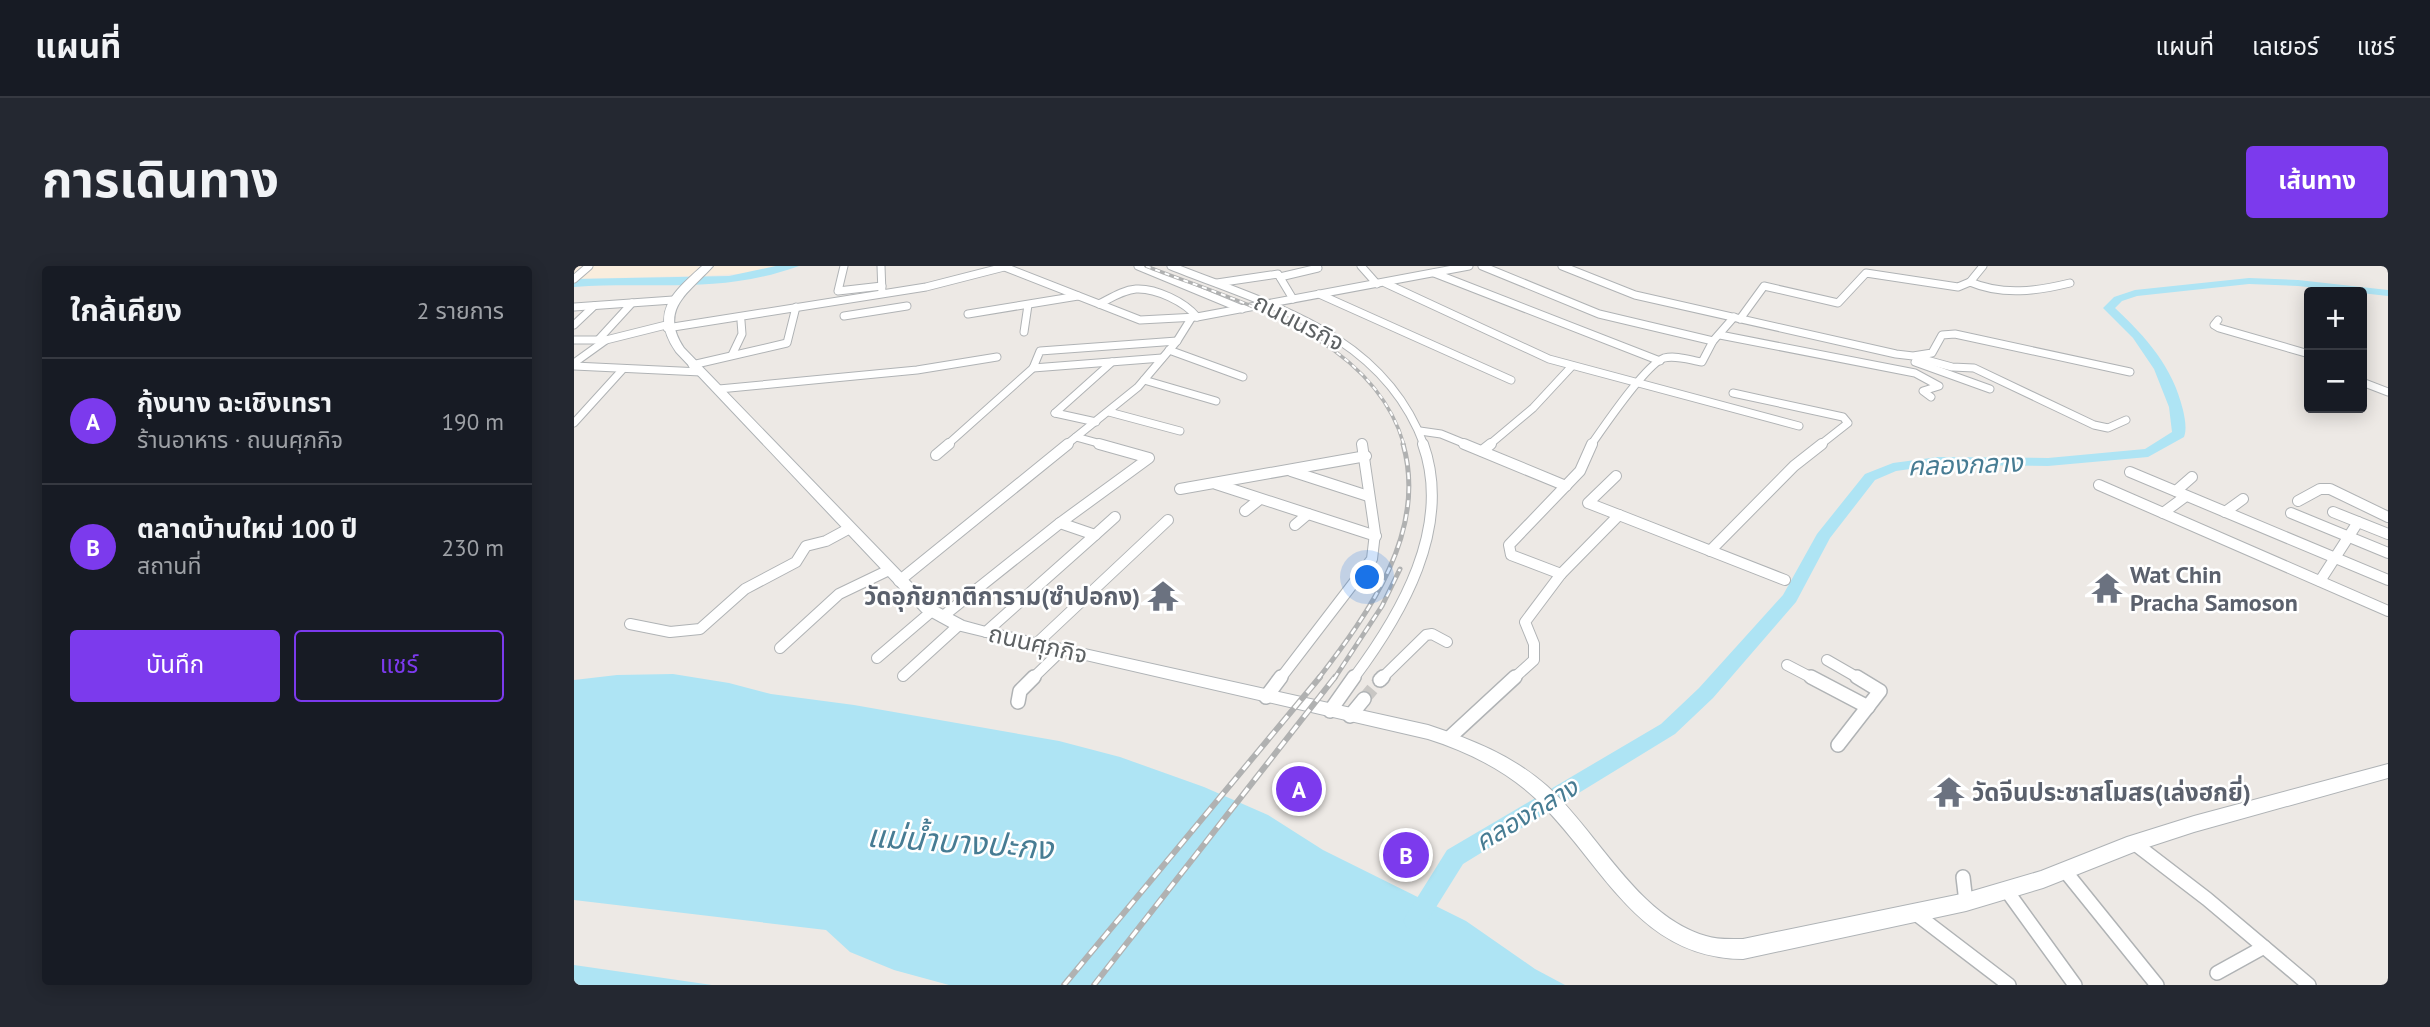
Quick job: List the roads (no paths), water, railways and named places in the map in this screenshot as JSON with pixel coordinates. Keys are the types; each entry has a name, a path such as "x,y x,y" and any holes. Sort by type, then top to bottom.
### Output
{"main road":[{"path":"666,326 676,296 705,268"},
{"name":"ถนนศุภกิจ","path":"666,326 672,338 697,368 719,388 894,575 937,614 959,625 986,632 1449,738 1517,773 1540,791 1582,836 1635,901 1665,928 1705,946 1743,949 1966,902 2007,891 2134,843 2194,824 2388,771"}],"street":[{"path":"577,276 589,266"},
{"path":"844,266 838,291 926,287 1005,266 1146,321 1195,317 1242,309 1469,266"},
{"path":"881,266 881,310"},
{"path":"1138,266 1242,309"},
{"name":"ถนนนรกิจ","path":"1171,266 1325,331 1369,361 1387,377 1407,403 1420,431 1427,452 1433,497 1429,530 1417,572 1398,612 1330,711"},
{"path":"1361,266 1381,283 1549,359 1799,426"},
{"path":"1411,266 1419,276"},
{"path":"1482,266 1599,314 1716,338 1915,373 1938,386 1923,391 1931,397"},
{"path":"1562,266 1635,295 1952,367 1974,368 2101,428 2112,427 2126,420"},
{"path":"1561,574 1511,555 1509,545 1585,465 1590,447 1617,406 1660,361 1667,357 1702,362 1716,338 1764,286 1838,303 1866,274 1958,287 1970,282 1983,266"},
{"path":"1280,277 1318,268"},
{"path":"1433,273 1660,361"},
{"path":"1217,284 1274,274 1280,277 1293,299"},
{"path":"1970,282 1984,288 2030,292 2070,283"},
{"path":"1099,304 1125,292 1142,289 1187,305 1195,317"},
{"path":"574,340 602,340 666,326 796,307 882,290"},
{"path":"1319,295 1511,380"},
{"path":"574,307 632,303 676,296"},
{"path":"968,314 1077,296"},
{"path":"574,365 602,340 632,303"},
{"path":"1024,332 1028,305"},
{"path":"574,325 594,306"},
{"path":"844,316 907,306"},
{"path":"574,365 623,369 697,368 732,355 787,343 796,307"},
{"path":"780,648 839,594 894,575 1109,412 1144,380 1195,317"},
{"path":"2218,320 2214,325 2219,328 2304,353"},
{"path":"732,355 742,334 741,321"},
{"path":"1913,357 1932,353 1942,335 1948,333 2130,372"},
{"path":"936,455 1033,368 1040,351 1177,341"},
{"path":"1169,350 1243,377"},
{"path":"719,388 917,370 997,357"},
{"path":"1913,357 1913,360 1922,366 1990,389"},
{"path":"1033,368 1162,358"},
{"path":"1096,422 1055,413 1112,362"},
{"path":"1482,451 1533,408 1572,366"},
{"path":"574,423 623,369"},
{"path":"1144,380 1216,401"},
{"path":"2367,384 2388,392"},
{"path":"1710,551 1794,466 1849,423 1843,417 1733,393"},
{"path":"1109,412 1180,431"},
{"path":"1420,431 1432,431 1566,486"},
{"path":"877,659 1149,458 1076,437"},
{"path":"1265,697 1367,568 1375,552 1377,536 1368,496 1366,456 1362,443"},
{"path":"1180,489 1366,456"},
{"path":"1289,471 1368,496"},
{"path":"2130,472 2388,580"},
{"path":"1616,476 1584,506 1619,515 1785,580"},
{"path":"2176,491 2192,477"},
{"path":"1213,483 1377,536"},
{"path":"2099,485 2388,611"},
{"path":"2298,501 2320,489 2330,489 2388,517"},
{"path":"2163,513 2186,496"},
{"path":"1245,511 1260,499"},
{"path":"2225,512 2243,499"},
{"path":"2333,512 2388,534"},
{"path":"2291,513 2388,552"},
{"path":"1295,525 1308,514"},
{"path":"1449,738 1534,660 1536,643 1527,631 1525,622 1561,574 1619,515"},
{"path":"986,632 1115,517"},
{"path":"1036,644 1168,520"},
{"path":"2320,581 2358,522"},
{"path":"1060,523 1095,535"},
{"path":"630,624 670,632 700,629 745,589 796,562 806,546 826,541 850,528"},
{"path":"903,676 959,625"},
{"path":"1380,680 1426,635 1432,634 1447,642"},
{"path":"1018,702 1020,691 1062,650"},
{"path":"1826,660 1879,688 1880,691 1838,745"},
{"path":"1787,665 1868,707"},
{"path":"1350,716 1364,699"},
{"path":"2134,843 2309,985"},
{"path":"2065,871 2157,985"},
{"path":"1963,877 1966,902"},
{"path":"2007,891 2075,985"},
{"path":"1916,914 2009,985"},
{"path":"2217,973 2264,947"}],"water":[{"path":"776,266 799,266 770,275 714,284 574,287 574,279 729,276"},
{"name":"แม่น้ำบางปะกง","path":"673,674 729,683 771,694 854,705 1059,741 1120,757 1204,787 1268,815 1323,850 1466,921 1535,969 1565,985 949,985 894,970 850,952 826,930 574,900 574,680 617,675"},
{"path":"574,965 712,985 574,985"}],"waterway":[{"name":"คลองกลาง","path":"1415,921 1455,857 1668,729 1706,693 1790,598 1823,537 1870,477 1893,467 1938,461 2048,462 2148,453 2179,434 2172,394 2161,369 2137,335 2109,308 2118,299 2135,293 2249,281 2298,283 2388,293"}],"tunnel":[{"path":"1364,699 1380,680"}],"railway":[{"path":"1146,266 1261,310 1299,328 1334,350 1364,376 1388,408 1404,445"},
{"path":"1318,679 1374,599 1401,539 1409,476 1403,444"},
{"path":"1334,679 1382,606 1400,569"},
{"path":"1064,985 1320,677"},
{"path":"1094,985 1335,677"}],"place":[{"name":"Wat Chin Pracha Samoson","path":"2107,588"},
{"name":"วัดอุภัยภาติการาม(ซำปอกง)","path":"1163,596"},
{"name":"กุ้งนาง ฉะเชิงเทรา","path":"1299,789"},
{"name":"วัดจีนประชาสโมสร(เล่งฮกยี่)","path":"1949,792"},
{"name":"ตลาดบ้านใหม่ 100 ปี","path":"1406,855"}]}
